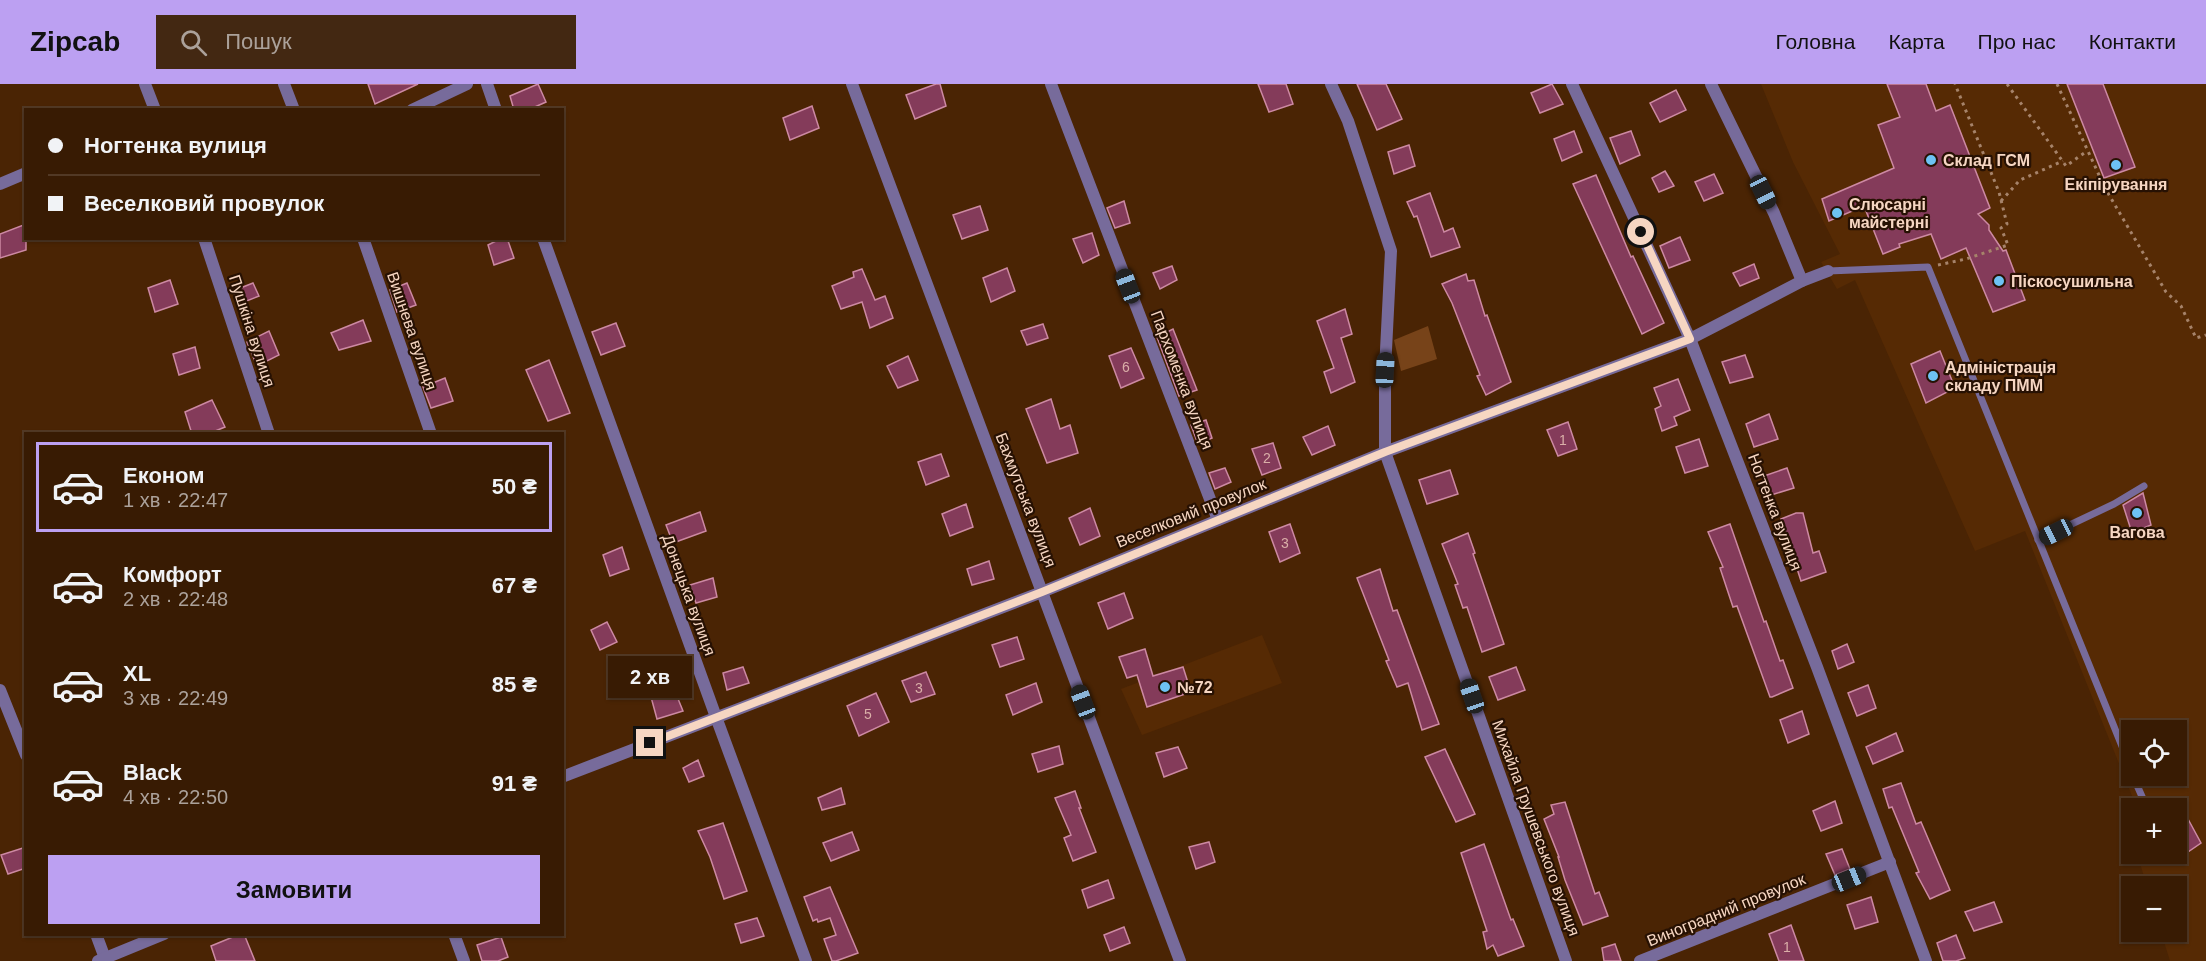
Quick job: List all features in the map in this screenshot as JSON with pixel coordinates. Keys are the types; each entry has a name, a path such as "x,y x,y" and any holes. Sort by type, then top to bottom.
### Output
{"street":[{"path":"145,84 154,108"},
{"path":"284,84 293,108"},
{"path":"416,108 467,84"},
{"path":"487,84 495,108"},
{"name":"Бахмутська вулиця","path":"852,84 1180,961"},
{"name":"Пархоменка вулиця","path":"1051,84 1218,520"},
{"name":"Михайла Грушевського вулиця","path":"1331,84 1348,121 1391,251 1385,370 1385,452 1566,961"},
{"name":"Ногтенка вулиця","path":"1572,84 1690,339 1926,961"},
{"path":"1711,84 1774,213 1802,281"},
{"path":"0,184 24,174"},
{"name":"Пушкіна вулиця","path":"205,240 268,432"},
{"name":"Вишнева вулиця","path":"364,240 430,432"},
{"name":"Донецька вулиця","path":"544,240 806,961"},
{"name":"Веселковий провулок","path":"564,776 1042,592 1385,452 1690,339 1802,281 1828,272"},
{"path":"0,690 24,750"},
{"name":"Виноградний провулок","path":"1640,961 1890,862"},
{"path":"97,936 103,960 159,936"},
{"path":"455,936 464,961"}],"lane":[{"path":"1828,272 1928,267 2121,744"},
{"path":"2038,540 2114,504 2144,486"}],"path":[{"path":"1928,267 1965,259 2008,245 2001,228 2007,224 2001,201 1955,84"},
{"path":"2007,84 2066,166 2087,151"},
{"path":"2057,84 2105,188 2166,292 2181,306 2196,338 2206,335"},
{"path":"2001,201 2020,180 2063,161"}],"shaded area":[{"name":"Склад ГСМ","path":"1761,84 2206,84 2206,961 2170,961 2164,942 2187,942 2187,876 2144,876 2140,864 2187,864 2187,798 2133,798 2128,786 2187,786 2187,720 2121,720 2121,768 2025,531 1975,551 1855,280 1837,289 1821,262 1840,254 1793,162"},
{"path":"1428,326 1437,359 1401,371 1394,340"},
{"path":"1262,635 1282,683 1142,735 1121,689"}],"building":[{"path":"368,84 418,84 375,104"},
{"path":"538,84 546,102 532,108 513,108 510,96"},
{"path":"940,84 946,106 915,119 906,95"},
{"path":"1258,84 1286,84 1293,104 1269,112"},
{"path":"1357,84 1386,84 1402,119 1377,130"},
{"path":"1552,84 1563,104 1540,113 1531,93"},
{"path":"1887,84 1926,84 1936,111 1950,105 1990,208 1978,214 1989,225 1989,230 2003,251 2006,250 2025,300 1993,312 1966,248 1941,259 1931,234 1899,244 1900,247 1883,254 1864,206 1829,221 1822,199 1894,168 1878,125 1900,117"},
{"path":"2067,84 2103,84 2135,167 2104,178"},
{"path":"1676,90 1686,110 1660,122 1650,103"},
{"path":"812,106 819,128 790,140 783,118"},
{"path":"1574,131 1582,152 1562,161 1554,139"},
{"path":"1631,131 1640,155 1620,164 1610,138"},
{"path":"1409,145 1415,166 1394,174 1388,152"},
{"path":"1665,171 1674,186 1659,192 1652,178"},
{"path":"1714,174 1723,193 1704,201 1695,182"},
{"path":"1596,175 1631,257 1633,256 1664,323 1642,334 1573,184"},
{"path":"1430,193 1444,232 1453,228 1460,247 1431,257 1417,216 1414,217 1407,202"},
{"path":"1124,201 1130,223 1115,228 1107,208"},
{"path":"980,206 988,230 962,239 953,215"},
{"path":"24,225 26,250 0,258 0,234"},
{"path":"1092,233 1099,255 1083,263 1073,239"},
{"path":"1680,237 1690,260 1669,268 1660,246"},
{"path":"498,240 508,240 514,258 494,265 488,245"},
{"path":"1754,264 1759,278 1740,286 1733,273"},
{"path":"1172,266 1177,280 1160,289 1153,273"},
{"path":"1007,268 1015,291 991,302 983,278"},
{"path":"862,269 875,300 885,296 893,318 870,328 862,302 841,309 832,286 854,277 853,272"},
{"path":"1466,274 1468,281 1474,280 1485,316 1487,315 1511,382 1486,395 1477,376 1480,375 1452,303 1442,284"},
{"path":"170,280 178,304 155,312 148,288"},
{"path":"253,283 259,296 239,304 233,291"},
{"path":"407,283 416,305 397,312 390,290"},
{"path":"1345,309 1352,334 1341,338 1355,382 1331,393 1324,372 1334,368 1317,321"},
{"path":"363,320 371,341 339,350 331,333"},
{"path":"616,323 625,346 601,355 592,332"},
{"path":"1043,324 1048,338 1027,345 1021,331"},
{"path":"1173,329 1197,390 1179,396 1157,337"},
{"path":"269,331 279,355 257,366 247,342"},
{"path":"195,347 200,368 179,375 173,354"},
{"path":"1131,348 1144,378 1121,388 1109,356"},
{"name":"Адміністрація складу ПММ","path":"1940,351 1955,388 1926,403 1911,364"},
{"path":"1745,355 1753,377 1730,383 1722,362"},
{"path":"908,356 918,380 898,388 887,366"},
{"path":"549,360 570,413 548,421 526,370"},
{"path":"445,378 453,401 431,408 423,387"},
{"path":"1678,379 1690,410 1674,417 1677,425 1662,431 1655,409 1661,406 1654,388"},
{"path":"1051,399 1060,429 1070,425 1078,453 1047,463 1026,409"},
{"path":"212,400 225,427 213,432 191,432 185,412"},
{"path":"1769,414 1778,439 1754,447 1746,424"},
{"path":"1206,420 1212,438 1198,444 1191,425"},
{"path":"1568,422 1577,449 1558,456 1547,430"},
{"path":"1328,426 1335,445 1312,455 1303,437"},
{"path":"1699,439 1708,466 1685,473 1676,447"},
{"path":"1273,443 1281,468 1262,475 1252,449"},
{"path":"941,454 949,476 926,485 918,462"},
{"path":"1225,468 1231,482 1215,489 1209,473"},
{"path":"1787,468 1794,488 1771,495 1764,476"},
{"path":"1450,470 1458,494 1427,504 1419,480"},
{"name":"Вагова","path":"2143,493 2151,525 2132,533 2123,505"},
{"path":"966,504 973,527 950,536 942,514"},
{"path":"1090,508 1100,536 1080,545 1069,518"},
{"path":"700,512 706,531 673,543 666,525"},
{"path":"1796,513 1803,513 1813,553 1819,551 1826,572 1801,581 1781,519"},
{"path":"1290,524 1300,553 1280,562 1269,532"},
{"path":"1730,524 1764,622 1766,621 1780,661 1783,660 1793,688 1772,697 1770,697 1737,606 1733,607 1720,568 1723,567 1708,532"},
{"path":"1468,533 1504,644 1482,652 1467,607 1463,608 1455,585 1458,584 1442,544"},
{"path":"622,547 629,569 610,576 603,555"},
{"path":"989,561 994,579 972,585 967,569"},
{"path":"1380,569 1393,611 1397,610 1439,724 1422,730 1408,683 1397,687 1357,578"},
{"path":"713,578 717,597 696,603 690,585"},
{"path":"1124,593 1133,618 1108,629 1098,603"},
{"path":"607,622 617,642 600,650 591,630"},
{"path":"1017,637 1024,659 1000,667 992,645"},
{"path":"1847,644 1854,662 1838,669 1832,651"},
{"name":"№72","path":"1145,649 1153,676 1183,667 1191,692 1147,707 1137,675 1127,678 1119,657"},
{"path":"743,667 749,683 727,690 723,673"},
{"path":"1516,667 1525,690 1498,700 1489,677"},
{"path":"926,672 935,694 911,702 902,681"},
{"path":"1036,683 1042,702 1013,715 1006,695"},
{"path":"1868,685 1876,708 1857,716 1848,693"},
{"path":"674,689 683,711 657,719 651,697"},
{"path":"876,693 889,722 859,736 847,706"},
{"path":"1802,711 1809,734 1788,743 1780,720"},
{"path":"1896,733 1903,751 1873,764 1866,747"},
{"path":"1059,746 1063,764 1038,772 1032,754"},
{"path":"1178,747 1187,768 1164,777 1156,753"},
{"path":"1445,749 1475,814 1456,822 1425,757"},
{"path":"698,760 704,776 689,782 683,768"},
{"path":"1901,783 1916,824 1921,822 1950,890 1930,899 1916,873 1919,872 1892,807 1889,808 1883,789"},
{"path":"841,788 845,804 822,810 818,798"},
{"path":"1075,791 1096,852 1073,861 1064,838 1071,835 1055,798"},
{"path":"1835,801 1842,823 1821,831 1813,811"},
{"path":"1565,802 1595,894 1599,892 1608,916 1583,925 1544,819 1554,814 1551,805"},
{"path":"2187,820 2201,843 2187,853"},
{"path":"723,823 747,891 724,899 710,857 698,831"},
{"path":"852,832 859,850 831,861 823,843"},
{"path":"1209,842 1215,862 1196,869 1189,847"},
{"path":"1484,844 1511,920 1513,919 1524,946 1498,956 1493,945 1487,949 1483,932 1487,931 1461,853"},
{"path":"24,848 24,869 8,874 1,855"},
{"path":"1842,849 1850,869 1835,875 1826,854"},
{"path":"1108,880 1114,898 1088,908 1082,890"},
{"path":"830,887 858,953 836,961 832,961 824,939 836,935 830,918 818,922 817,919 813,921 804,897"},
{"path":"1871,897 1878,922 1855,929 1847,905"},
{"path":"1994,902 2002,922 1974,931 1965,912"},
{"path":"757,918 764,936 741,943 735,924"},
{"path":"1791,925 1804,961 1779,961 1769,934"},
{"path":"1124,927 1130,943 1110,951 1104,935"},
{"path":"1956,935 1965,958 1943,961 1937,943"},
{"path":"235,936 245,936 255,961 216,961 211,946"},
{"path":"501,937 508,957 498,961 482,961 477,945"},
{"path":"1615,944 1621,961 1604,961 1602,948"}],"place":[{"name":"Склад ГСМ","path":"1931,160"},
{"name":"Екіпірування","path":"2116,165"},
{"name":"Слюсарні майстерні","path":"1837,213"},
{"name":"Піскосушильна","path":"1999,281"},
{"name":"Адміністрація складу ПММ","path":"1933,376"},
{"name":"Вагова","path":"2137,513"},
{"name":"№72","path":"1165,687"}],"route":[{"path":"650,743 1042,592 1385,452 1690,339 1641,232"}]}
